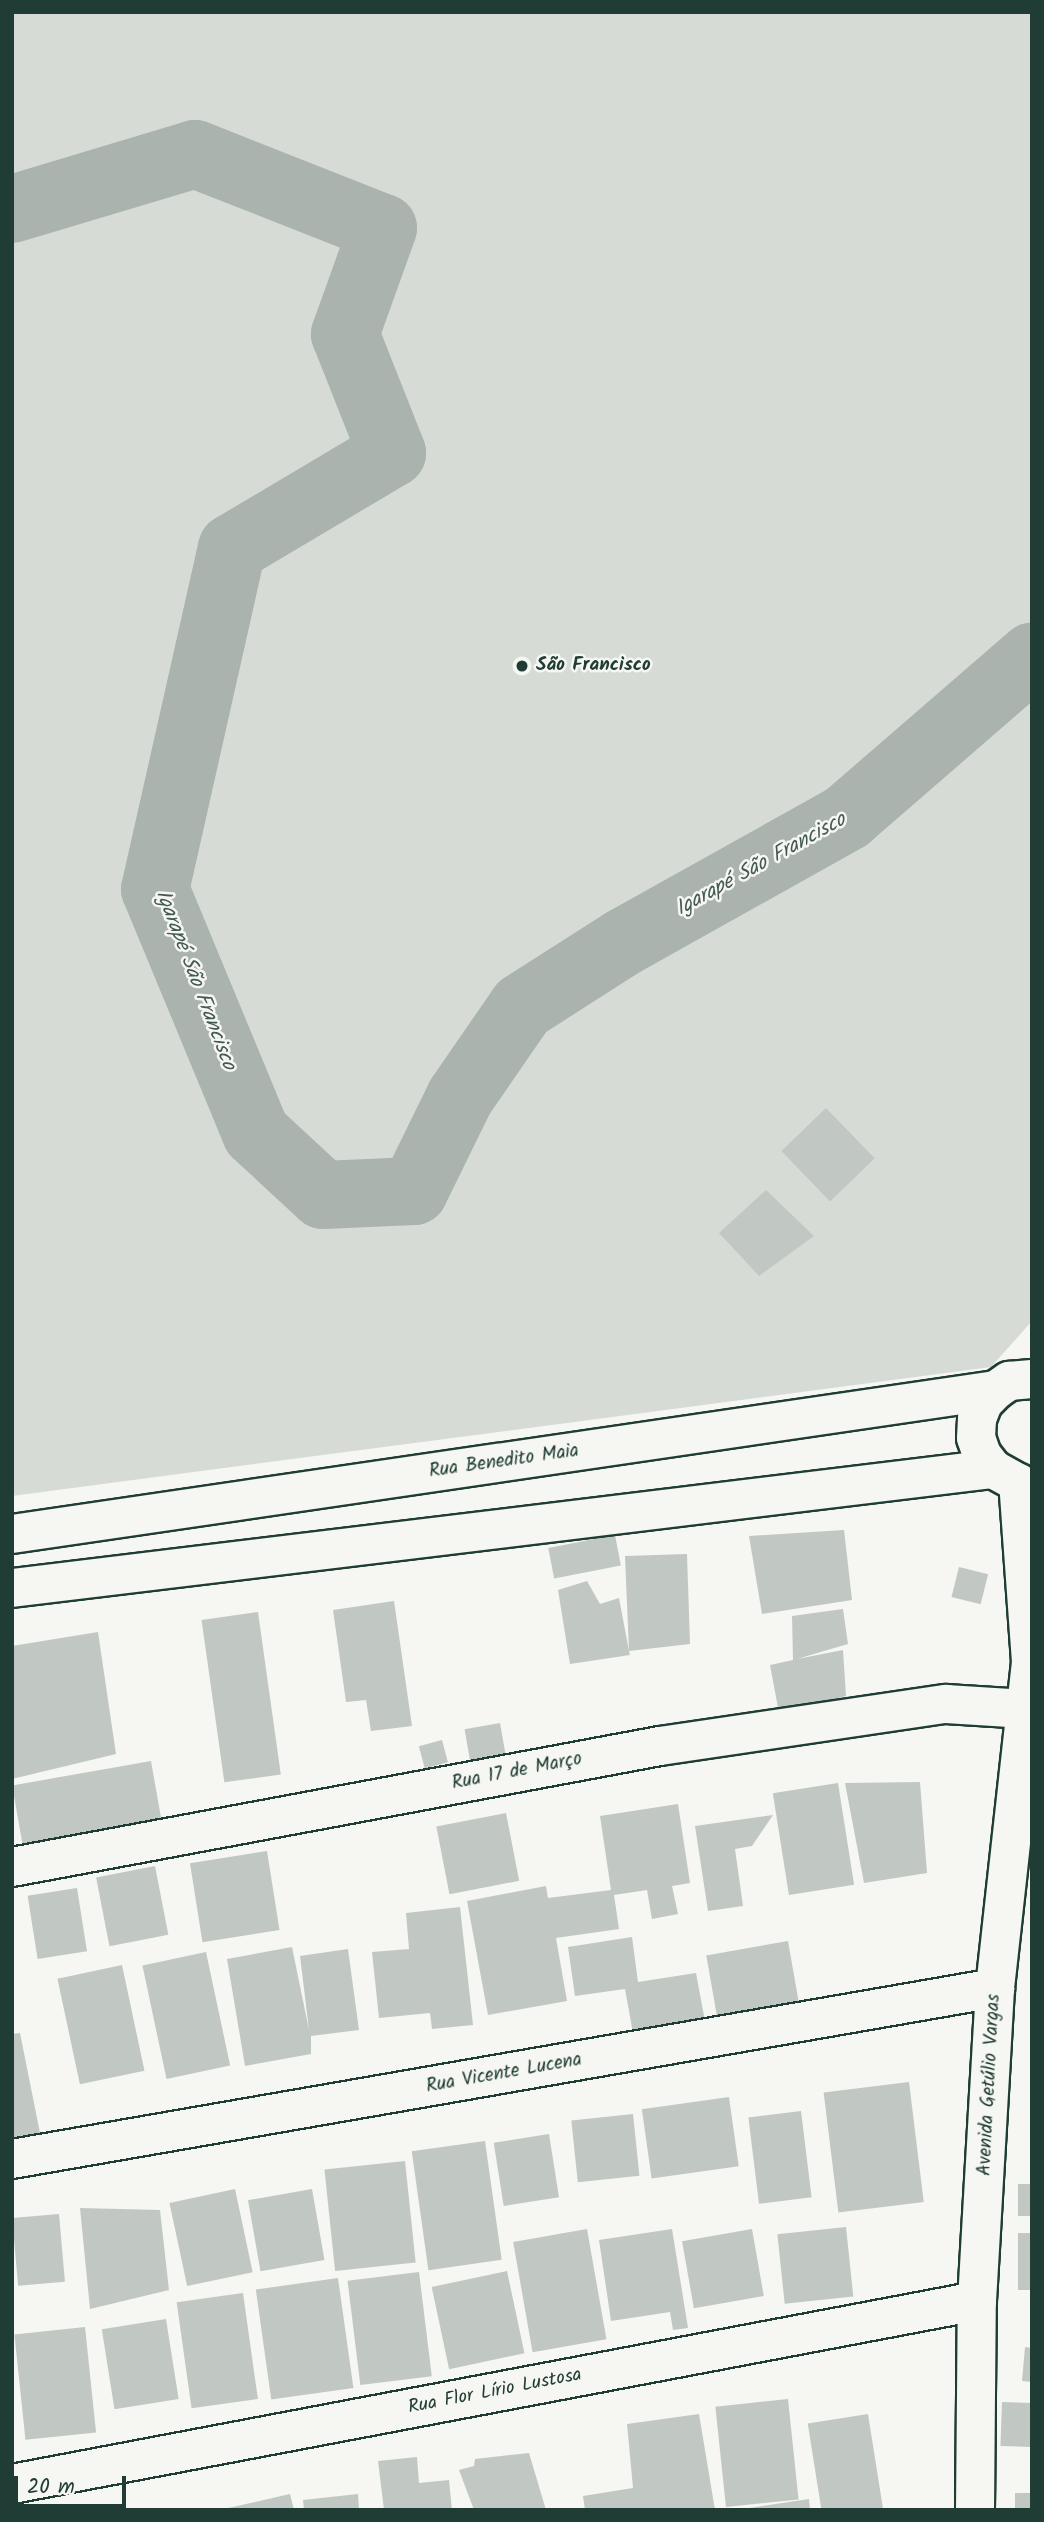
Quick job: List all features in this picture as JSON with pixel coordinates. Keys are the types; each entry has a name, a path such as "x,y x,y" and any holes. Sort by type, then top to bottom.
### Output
{"street":[{"path":"1014,1478 982,1455 976,1429 983,1403 1021,1379"},
{"name":"Rua Benedito Maia","path":"12,1534 1021,1379"},
{"path":"13,1584 1014,1478"},
{"name":"Avenida Getúlio Vargas","path":"975,2510 977,2301 995,1988 1032,1661 1014,1478"},
{"name":"Rua 17 de Março","path":"12,1867 660,1746 946,1704 1026,1709"},
{"name":"Rua Vicente Lucena","path":"12,2159 995,1988"},
{"name":"Rua Flor Lírio Lustosa","path":"12,2484 977,2301"}],"shaded area":[{"name":"São Francisco","path":"12,12 1032,12 1032,1321 991,1367 12,1496"}],"building":[{"path":"826,1108 875,1158 830,1201 781,1151"},
{"path":"766,1190 814,1236 759,1276 719,1233"},
{"path":"844,1530 852,1600 762,1614 749,1536"},
{"path":"615,1535 621,1565 554,1578 548,1548"},
{"path":"687,1554 690,1644 629,1651 625,1556"},
{"path":"959,1567 988,1574 981,1604 952,1597"},
{"path":"587,1581 600,1604 619,1598 630,1655 570,1664 558,1590"},
{"path":"394,1601 412,1726 371,1731 366,1700 346,1702 333,1610"},
{"path":"843,1609 848,1644 797,1659 843,1650 846,1696 779,1713 770,1665 793,1660 792,1616"},
{"path":"258,1612 281,1774 224,1782 202,1620"},
{"path":"98,1632 116,1754 12,1779 12,1646"},
{"path":"500,1723 507,1762 471,1769 465,1729"},
{"path":"442,1740 448,1762 425,1768 419,1746"},
{"path":"151,1761 162,1824 23,1849 12,1785"},
{"path":"920,1782 927,1873 864,1883 845,1783"},
{"path":"838,1783 854,1885 789,1895 773,1793"},
{"path":"678,1804 690,1883 672,1886 678,1914 652,1919 647,1890 614,1895 619,1929 556,1938 567,2001 488,2015 467,1901 546,1886 548,1898 611,1890 600,1816"},
{"path":"506,1813 519,1881 449,1894 436,1827"},
{"path":"773,1815 752,1846 735,1849 743,1906 708,1911 695,1826"},
{"path":"267,1851 280,1930 202,1942 190,1863"},
{"path":"155,1866 168,1935 109,1946 96,1877"},
{"path":"77,1888 87,1951 38,1959 28,1896"},
{"path":"460,1907 473,2025 432,2029 430,2013 379,2018 372,1952 409,1949 406,1913"},
{"path":"632,1937 638,1982 696,1973 707,2032 635,2044 625,1989 575,1996 568,1947"},
{"path":"788,1941 801,2012 719,2026 706,1955"},
{"path":"292,1947 309,2030 300,1956 348,1949 359,2030 311,2036 311,2054 245,2066 227,1959"},
{"path":"206,1952 230,2065 167,2079 142,1966"},
{"path":"122,1965 144,2071 80,2084 57,1979"},
{"path":"20,2033 40,2133 12,2139 12,2034"},
{"path":"909,2082 924,2202 838,2213 824,2092"},
{"path":"729,2097 739,2166 652,2179 642,2109"},
{"path":"801,2111 812,2197 759,2204 748,2117"},
{"path":"633,2114 639,2176 578,2182 571,2120"},
{"path":"549,2134 559,2197 504,2206 494,2143"},
{"path":"485,2141 502,2260 428,2270 412,2151"},
{"path":"405,2161 416,2262 335,2271 324,2169"},
{"path":"1018,2184 1032,2184 1032,2216 1018,2216"},
{"path":"235,2189 253,2272 187,2286 169,2203"},
{"path":"312,2189 325,2260 260,2271 248,2200"},
{"path":"80,2208 160,2210 169,2290 90,2309"},
{"path":"59,2214 65,2282 18,2286 12,2218"},
{"path":"846,2227 853,2297 785,2304 777,2234"},
{"path":"587,2229 606,2339 533,2352 513,2242"},
{"path":"672,2229 688,2328 673,2330 670,2312 611,2321 599,2240"},
{"path":"752,2229 764,2296 694,2308 682,2241"},
{"path":"1018,2233 1032,2233 1032,2290 1018,2290"},
{"path":"507,2271 524,2353 449,2369 432,2287"},
{"path":"419,2272 432,2376 360,2385 348,2281"},
{"path":"338,2278 353,2388 271,2399 256,2290"},
{"path":"243,2293 258,2399 192,2408 177,2302"},
{"path":"166,2319 179,2399 114,2409 102,2329"},
{"path":"85,2327 96,2432 25,2440 14,2334"},
{"path":"1025,2347 1032,2348 1032,2382 1022,2381"},
{"path":"788,2399 799,2499 726,2507 715,2407"},
{"path":"1002,2402 1032,2403 1030,2447 1000,2446"},
{"path":"699,2414 715,2510 585,2510 583,2496 633,2488 627,2424"},
{"path":"868,2414 883,2510 821,2510 808,2424"},
{"path":"529,2453 546,2510 474,2510 459,2470 474,2466 475,2459"},
{"path":"417,2457 419,2483 449,2480 452,2510 384,2510 378,2461"},
{"path":"1015,2493 1032,2493 1032,2510 1015,2510"},
{"path":"290,2494 294,2510 224,2510 224,2509"},
{"path":"358,2494 359,2510 304,2510 303,2500"},
{"path":"809,2499 810,2510 749,2508"}],"waterway":[{"name":"Igarapé São Francisco","path":"12,209 195,154 383,228 345,334 392,453 232,548 155,889 256,1133 323,1195 414,1191 460,1097 522,1007 622,943 847,817 1032,657"}],"place":[{"name":"São Francisco","path":"522,666"}]}
